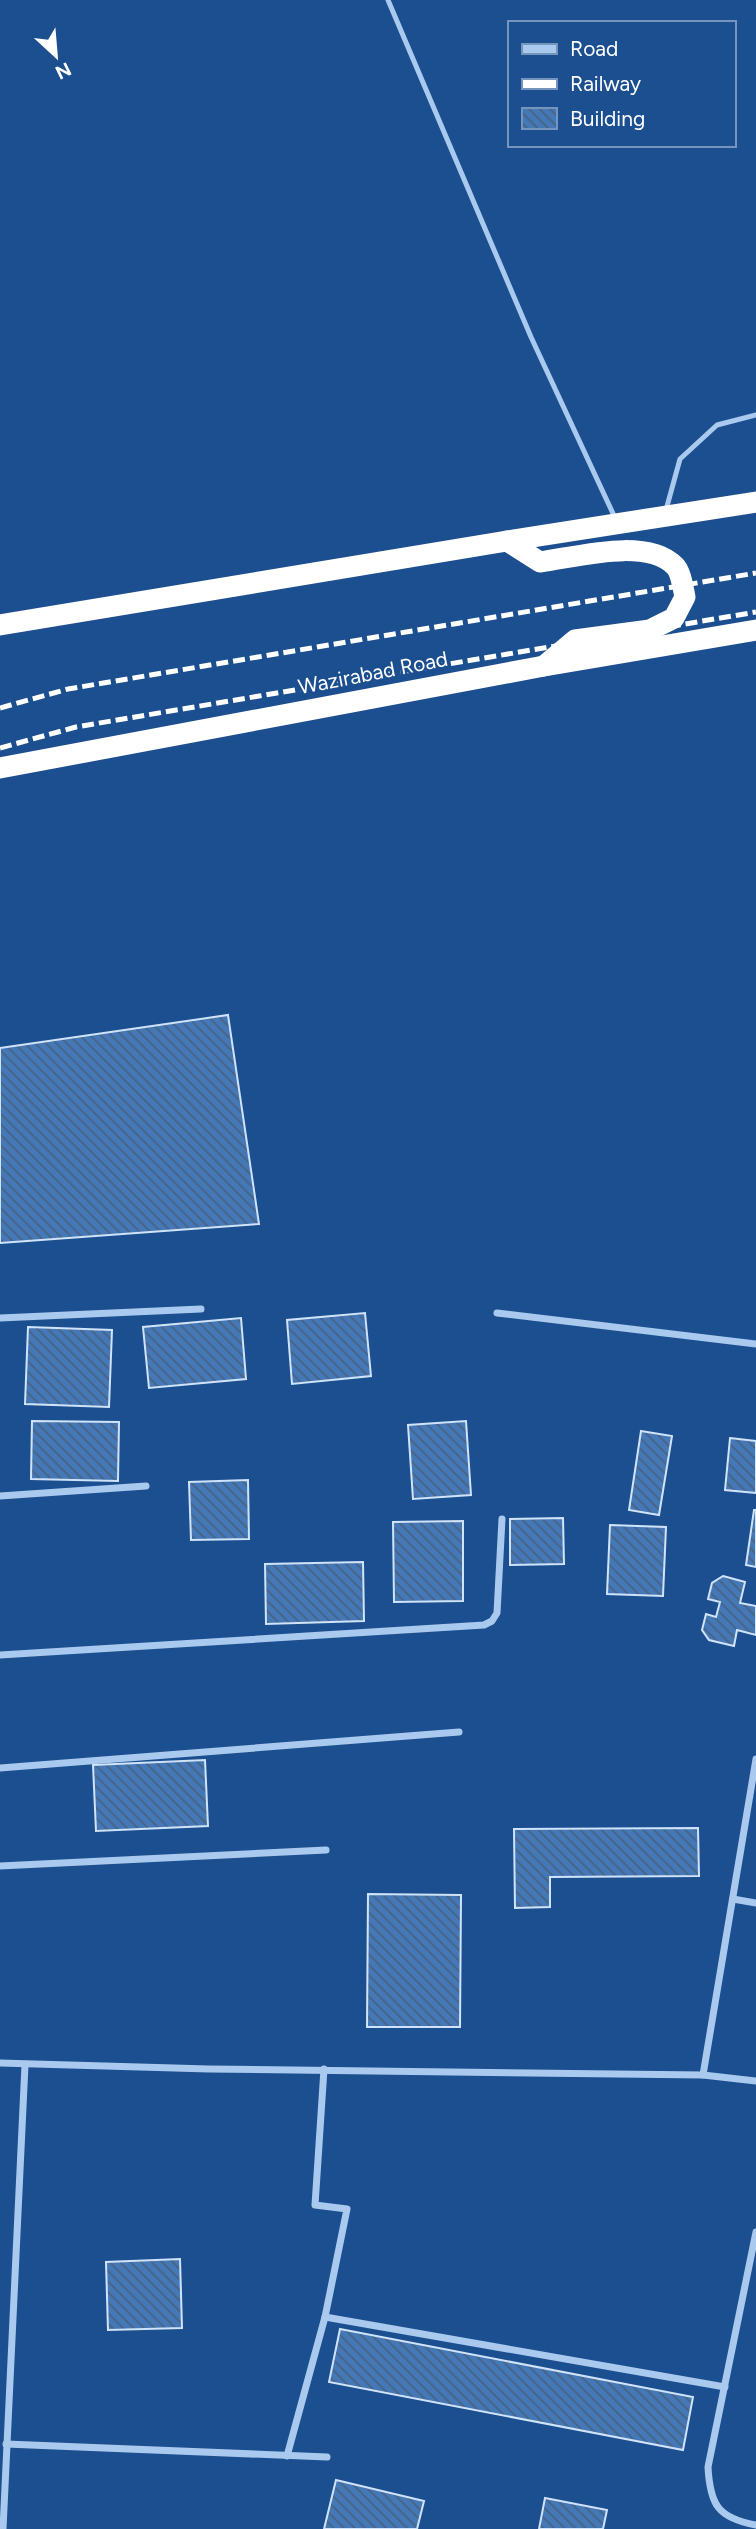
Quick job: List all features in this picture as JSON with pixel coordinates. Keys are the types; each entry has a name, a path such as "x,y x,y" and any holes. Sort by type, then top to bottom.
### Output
{"highway":[{"path":"0,625 756,502"},
{"path":"508,541 540,562 629,550 655,553 677,567 685,597 674,618 650,629 575,640 544,666"},
{"name":"Wazirabad Road","path":"0,768 544,666 756,630"}],"street":[{"path":"0,1318 201,1310"},
{"path":"497,1313 756,1344"},
{"path":"0,1496 146,1486"},
{"path":"0,1655 484,1625 492,1621 497,1613 502,1518"},
{"path":"0,1768 458,1732"},
{"path":"703,2075 756,1759"},
{"path":"0,1866 326,1850"},
{"path":"733,1899 756,1903"},
{"path":"0,2063 703,2075 756,2081"},
{"path":"3,2529 25,2065"},
{"path":"287,2456 325,2317 347,2209 315,2205 324,2069"},
{"path":"756,2232 708,2467 709,2488 717,2508 735,2521 756,2525"},
{"path":"325,2317 725,2387"},
{"path":"6,2444 327,2458"}],"lane":[{"path":"388,0 531,337 617,523"},
{"path":"664,516 680,459 717,425 756,415"}],"building":[{"path":"228,1015 259,1224 0,1243 0,1048"},
{"path":"365,1313 371,1376 292,1384 287,1320"},
{"path":"241,1318 246,1379 149,1388 143,1327"},
{"path":"28,1327 112,1330 109,1407 25,1404"},
{"path":"32,1421 119,1422 118,1481 31,1479"},
{"path":"466,1421 471,1495 413,1499 408,1425"},
{"path":"641,1431 672,1436 659,1515 629,1510"},
{"path":"730,1438 756,1441 756,1493 725,1490"},
{"path":"248,1480 249,1539 191,1540 189,1482"},
{"path":"756,1510 756,1567 746,1565"},
{"path":"563,1518 564,1564 510,1565 510,1519"},
{"path":"463,1521 463,1601 394,1602 393,1522"},
{"path":"610,1525 666,1527 663,1596 607,1594"},
{"path":"363,1562 364,1621 266,1624 265,1564"},
{"path":"723,1576 745,1582 740,1603 756,1606 756,1635 737,1630 734,1646 709,1640 702,1630 706,1614 716,1617 720,1602 708,1599 712,1583"},
{"path":"205,1760 208,1826 96,1831 93,1765"},
{"path":"698,1828 699,1876 550,1877 550,1907 515,1908 514,1829"},
{"path":"368,1894 461,1895 460,2027 367,2027"},
{"path":"180,2259 182,2328 108,2330 106,2262"},
{"path":"340,2329 693,2397 683,2450 329,2382"},
{"path":"336,2480 424,2501 417,2529 324,2529"},
{"path":"545,2498 607,2510 603,2529 539,2529"}],"railway":[{"path":"0,708 68,689 756,573"},
{"path":"0,748 76,727 756,612"}]}
